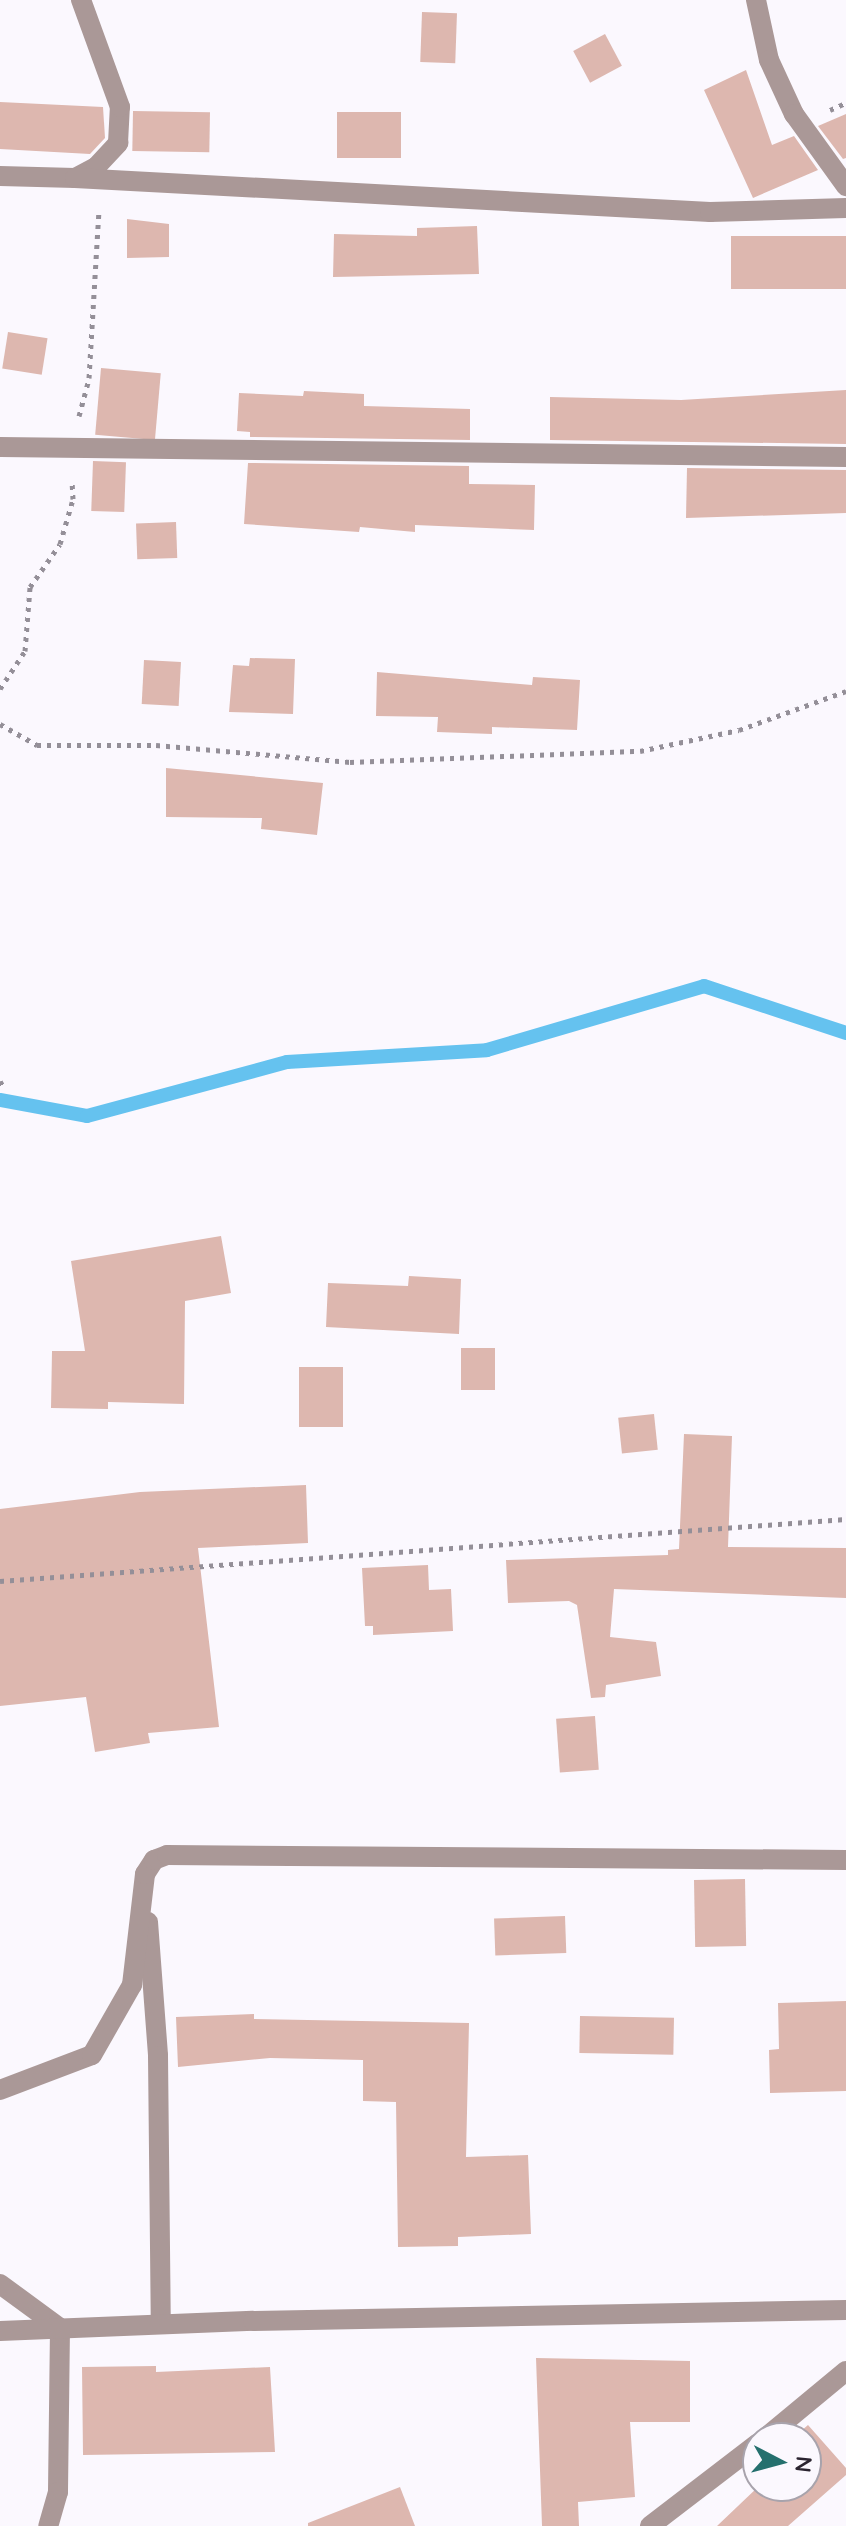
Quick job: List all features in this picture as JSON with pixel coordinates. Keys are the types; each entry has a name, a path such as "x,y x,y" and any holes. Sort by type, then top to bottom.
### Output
{"street":[{"path":"75,178 96,167 118,143 120,107 81,0"},
{"path":"756,0 769,60 794,114 846,186"},
{"path":"0,176 710,212 846,208"},
{"path":"0,447 846,457"},
{"path":"0,2090 92,2055 132,1985 145,1874 154,1860 167,1855 846,1860"},
{"path":"145,1874 158,2056 161,2323"},
{"path":"0,2284 60,2328"},
{"path":"0,2331 161,2323 846,2310"},
{"path":"48,2526 58,2492 60,2328"},
{"path":"784,2422 846,2371"},
{"path":"650,2526 742,2455"}],"path":[{"path":"0,724 37,745 156,745 350,762 640,751 739,730 846,691"},
{"path":"0,1581 846,1519"}],"building":[{"path":"422,12 457,13 455,63 420,62"},
{"path":"605,34 622,66 590,83 573,51"},
{"path":"746,70 772,145 794,136 818,170 753,198 704,90"},
{"path":"0,102 103,107 105,138 90,154 0,149"},
{"path":"133,111 210,112 209,152 132,151"},
{"path":"337,112 401,112 401,158 337,158"},
{"path":"846,114 846,158 843,159 818,126"},
{"path":"127,219 169,224 169,257 127,258"},
{"path":"477,226 479,274 333,277 334,234 417,236 417,228"},
{"path":"731,236 846,236 846,289 731,289"},
{"path":"8,332 48,338 42,375 2,369"},
{"path":"101,368 161,373 155,440 95,435"},
{"path":"846,390 846,444 550,440 550,397 681,400"},
{"path":"304,391 364,394 364,406 470,409 470,440 250,437 250,432 237,431 239,393 303,396"},
{"path":"93,461 126,462 124,512 91,511"},
{"path":"248,463 469,466 469,484 535,485 534,530 415,525 415,532 360,527 359,532 244,524"},
{"path":"687,468 846,470 846,513 686,518"},
{"path":"176,522 177,558 137,559 136,523"},
{"path":"250,658 295,659 293,714 229,712 233,665 249,666"},
{"path":"144,660 181,662 179,706 142,704"},
{"path":"377,672 532,685 533,677 580,680 577,730 492,727 492,734 437,732 438,717 376,716"},
{"path":"166,768 323,783 317,835 261,829 262,818 166,817"},
{"path":"221,1236 231,1293 185,1301 184,1404 108,1402 108,1409 51,1408 52,1351 85,1351 71,1261"},
{"path":"409,1276 461,1279 459,1334 326,1327 328,1283 408,1286"},
{"path":"461,1348 495,1348 495,1390 461,1390"},
{"path":"299,1367 343,1367 343,1427 299,1427"},
{"path":"654,1414 658,1450 622,1454 618,1418"},
{"path":"684,1434 732,1436 728,1547 846,1548 846,1598 614,1589 610,1637 656,1642 661,1676 606,1685 605,1697 591,1698 577,1605 569,1601 508,1603 506,1560 668,1555 668,1550 679,1549"},
{"path":"306,1485 308,1543 198,1548 219,1727 148,1733 150,1743 95,1752 86,1697 0,1706 0,1509 140,1492"},
{"path":"428,1565 429,1590 451,1589 453,1631 373,1635 373,1626 365,1626 362,1568"},
{"path":"595,1716 599,1770 560,1773 556,1719"},
{"path":"745,1879 746,1946 695,1947 694,1880"},
{"path":"565,1916 566,1953 495,1955 494,1918"},
{"path":"846,2001 846,2091 770,2093 769,2050 779,2049 778,2003"},
{"path":"254,2014 254,2019 469,2023 466,2157 528,2155 531,2234 458,2237 458,2246 398,2247 396,2102 363,2101 363,2060 270,2058 178,2067 176,2017"},
{"path":"580,2016 674,2018 673,2055 579,2053"},
{"path":"536,2358 690,2361 690,2422 630,2422 635,2497 578,2502 579,2526 542,2526"},
{"path":"156,2366 156,2372 270,2367 275,2452 83,2455 82,2367"},
{"path":"822,2441 846,2468 846,2475 822,2496"},
{"path":"400,2487 415,2526 308,2526 308,2523"},
{"path":"742,2502 815,2502 788,2526 717,2526"}],"waterway":[{"path":"0,1100 87,1116 287,1062 487,1050 704,986 846,1033"}]}
